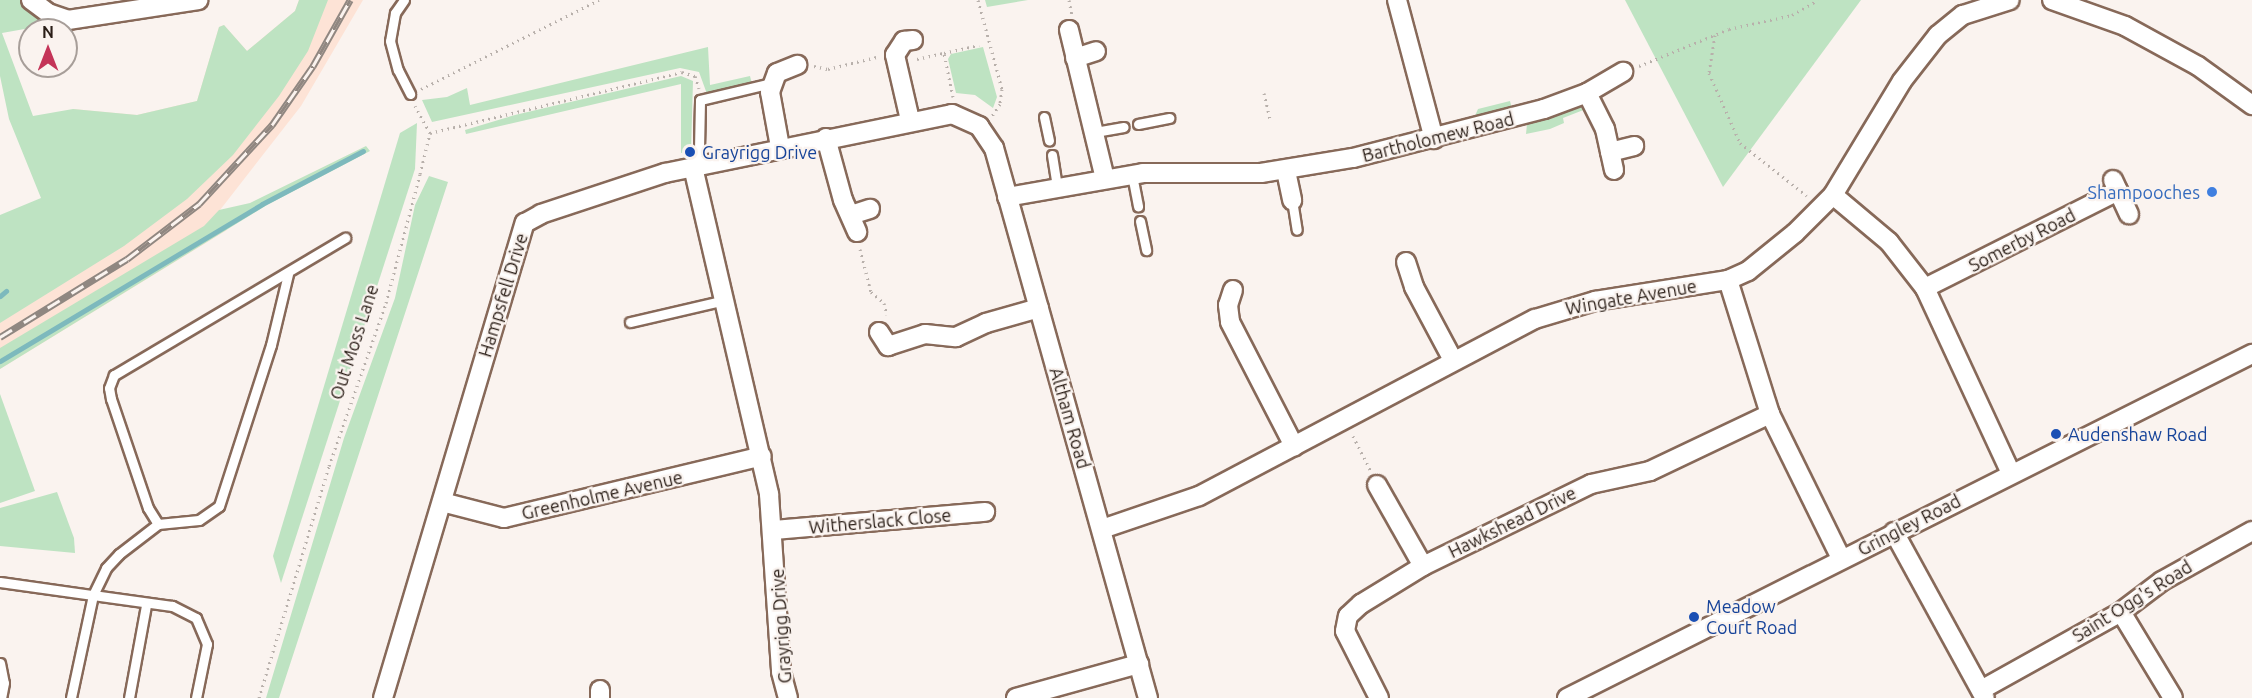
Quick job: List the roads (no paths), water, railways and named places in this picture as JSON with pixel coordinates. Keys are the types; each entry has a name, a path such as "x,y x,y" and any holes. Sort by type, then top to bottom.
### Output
{"street":[{"path":"31,0 48,13 68,20 141,5 198,0"},
{"path":"1397,0 1434,139"},
{"name":"Wingate Avenue","path":"1102,530 1173,508 1453,360 1565,307 1728,280 1766,258 1833,195 1902,81 1938,35 1963,15 2010,0"},
{"path":"2052,0 2125,26 2198,66 2252,105"},
{"path":"1069,30 1105,179"},
{"path":"910,120 895,55 904,41 913,40"},
{"path":"1075,58 1096,51"},
{"path":"780,147 770,100 772,83 777,73 797,65"},
{"name":"Bartholomew Road","path":"1007,197 1132,175 1287,171 1434,139 1523,116 1587,93 1623,72"},
{"path":"1587,93 1601,119 1614,170"},
{"name":"Hampsfell Drive","path":"388,696 442,502 525,223 541,214 693,167 910,120 952,114 984,133"},
{"name":"Altham Road","path":"984,133 1007,197 1148,698"},
{"path":"826,138 843,200 854,223 870,209"},
{"path":"1610,152 1634,146"},
{"name":"Grayrigg Drive","path":"693,167 762,456 774,530 781,672 788,698"},
{"path":"1287,171 1292,200"},
{"name":"Somerby Road","path":"1925,288 2116,186 2130,215"},
{"path":"1833,195 1889,242 1925,288 2011,473"},
{"path":"1406,262 1414,287 1453,360"},
{"path":"1728,280 1770,414 1841,558"},
{"path":"1233,290 1228,305 1230,322 1294,446"},
{"path":"885,347 925,334 956,337 986,323 1039,308"},
{"name":"Gringley Road","path":"1570,697 1841,558 2251,356"},
{"name":"Hawkshead Drive","path":"1379,698 1345,631 1347,616 1422,566 1591,484 1650,471 1770,414"},
{"name":"Greenholme Avenue","path":"442,502 504,518 762,456"},
{"path":"1377,485 1422,566"},
{"name":"Witherslack Close","path":"774,530 985,512"},
{"name":"Saint Ogg's Road","path":"1983,694 2121,612 2162,581 2252,531"},
{"path":"1894,532 1983,694"},
{"path":"2121,612 2172,698"},
{"path":"1016,698 1139,664"}],"lane":[{"path":"404,0 395,13 390,41 392,54 410,94"},
{"path":"693,167 699,149 700,100 772,83"},
{"path":"1044,117 1049,140"},
{"path":"1138,124 1169,118"},
{"path":"1095,132 1124,127"},
{"path":"1052,155 1058,187"},
{"path":"1132,175 1138,206"},
{"path":"1292,200 1297,230"},
{"path":"1140,221 1146,250"},
{"path":"158,524 148,508 111,399 109,388 114,375 288,274 345,238"},
{"path":"71,698 93,595 112,561 158,524 199,520 211,515 227,490 271,345 288,274"},
{"path":"630,322 725,300"},
{"path":"0,582 186,610 203,628 207,660 196,698"},
{"path":"129,698 146,605"},
{"path":"0,663 4,683 2,698"}],"waterway":[{"path":"0,361 262,204 363,151"},
{"path":"0,296 6,291"}],"railway":[{"path":"0,337 127,259 199,204 272,125 313,66 350,0"}],"place":[{"name":"Grayrigg Drive","path":"690,152"},
{"name":"Shampooches","path":"2212,192"},
{"name":"Audenshaw Road","path":"2056,434"},
{"name":"Meadow Court Road","path":"1694,617"}]}
